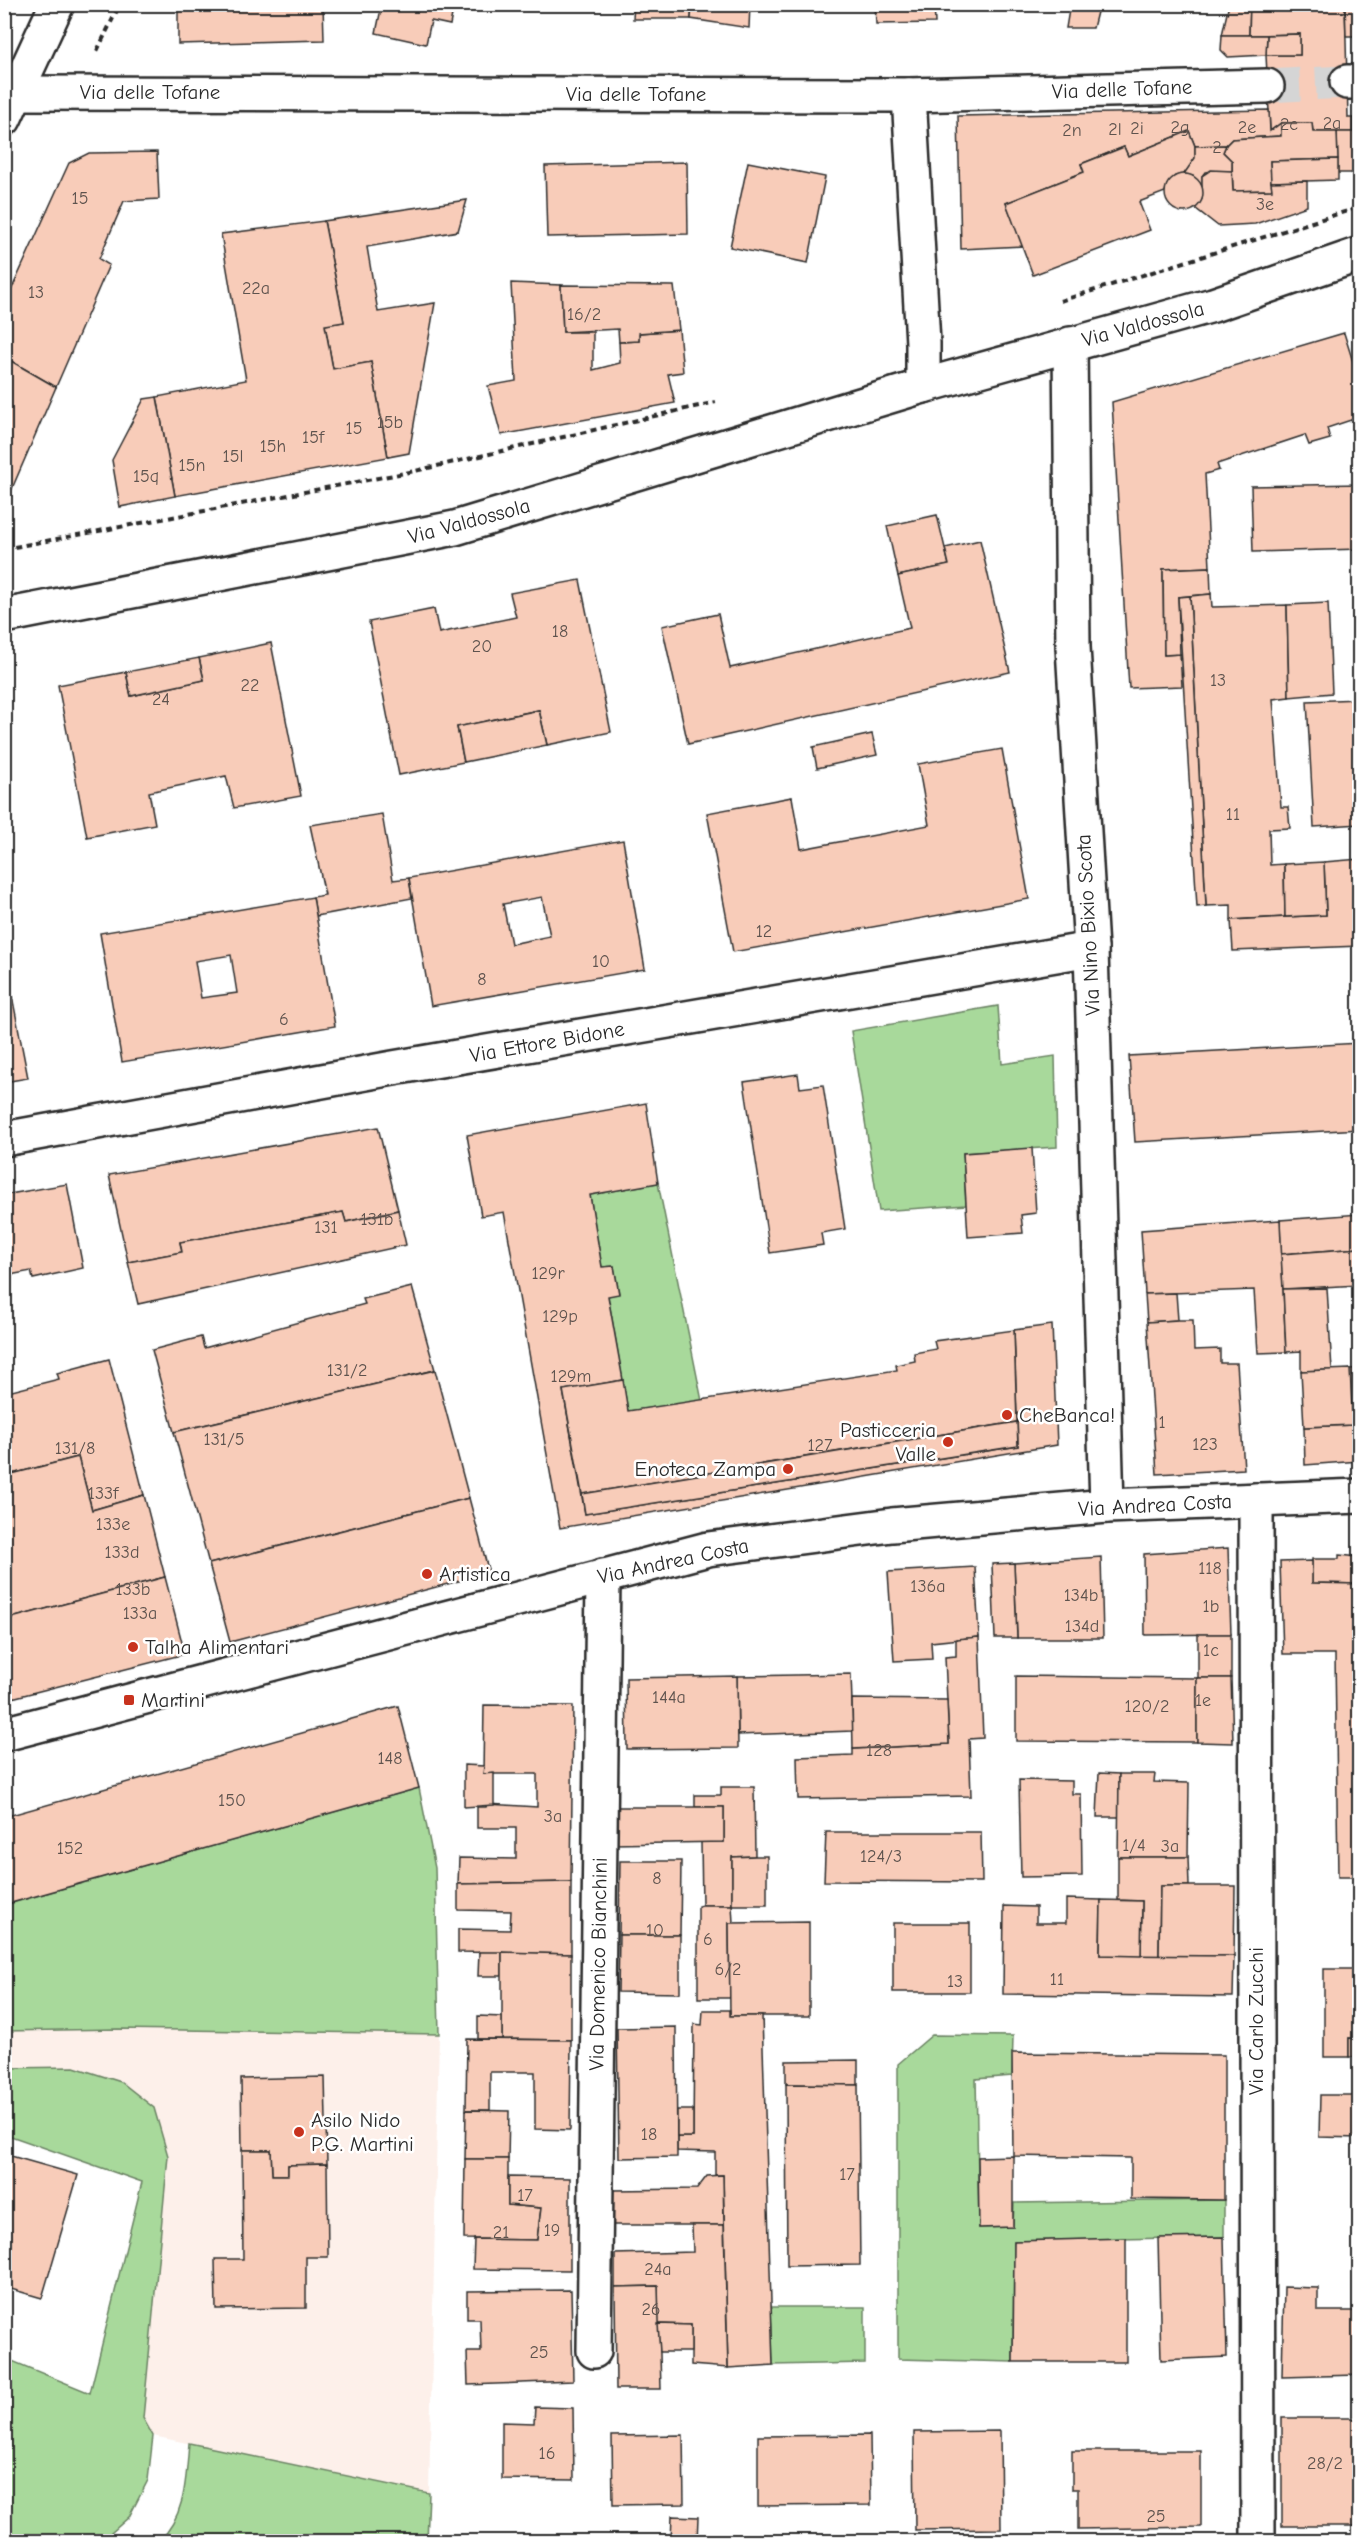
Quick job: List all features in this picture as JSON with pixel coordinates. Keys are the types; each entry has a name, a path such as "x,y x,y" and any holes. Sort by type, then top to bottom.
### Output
{"street":[{"path":"8,102 57,4"},
{"name":"Via delle Tofane","path":"8,102 909,95 1268,86"},
{"path":"909,95 923,343 923,386"},
{"name":"Via Valdossola","path":"4,616 455,528 923,386 1213,305 1359,254"},
{"name":"Via Nino Bixio Scota","path":"1070,344 1073,647 1090,949 1107,1506"},
{"name":"Via Ettore Bidone","path":"4,1139 405,1066 1090,949"},
{"name":"Via Andrea Costa","path":"4,1734 708,1549 892,1525 1107,1506 1359,1496"},
{"name":"Via Carlo Zucchi","path":"1256,1500 1257,2541"},
{"name":"Via Domenico Bianchini","path":"594,2351 603,1576"}],"path":[{"path":"99,49 120,4"},
{"path":"1058,301 1359,207"},
{"path":"4,549 415,471 724,400"}],"shaded area":[{"name":"Asilo Nido P.G. Martini","path":"435,1868 439,2034 429,2493 153,2436 143,2418 168,2156 5,2068 5,1932"}],"green space":[{"path":"998,1006 1002,1064 1055,1056 1057,1147 963,1153 966,1205 879,1211 851,1031"},
{"path":"658,1183 702,1401 628,1411 608,1296 619,1293 614,1266 602,1267 590,1195"},
{"path":"419,1788 435,1868 439,2034 118,2029 5,2031 5,1905"},
{"path":"932,2035 1013,2036 1012,2076 976,2079 979,2228 1013,2227 1014,2203 1224,2200 1224,2237 1014,2241 1013,2362 898,2359 898,2064"},
{"path":"74,2067 121,2082 154,2108 168,2156 143,2418 153,2436 148,2480 129,2517 102,2541 5,2541 5,2358 90,2393 142,2182 5,2134 5,2068"},
{"path":"771,2307 865,2307 865,2363 773,2365"},
{"path":"189,2443 429,2493 427,2541 159,2541 175,2520 180,2508"}],"building":[{"path":"178,4 323,4 324,40 178,44"},
{"path":"382,4 454,4 450,25 431,21 426,44 376,33"},
{"path":"634,4 692,4 691,19 633,19"},
{"path":"692,4 750,4 749,28 691,19"},
{"path":"875,4 934,4 935,23 876,24"},
{"path":"1009,4 1037,4 1036,10"},
{"path":"1070,4 1099,4 1093,28 1066,28"},
{"path":"1229,4 1250,4 1249,35 1222,35"},
{"path":"1250,4 1345,4 1348,118 1353,118 1353,132 1313,132 1312,123 1281,123 1270,131 1266,55 1300,55 1300,34 1249,35"},
{"path":"1345,4 1360,4 1360,36 1346,36"},
{"path":"1300,34 1300,55 1266,55 1267,35"},
{"path":"1222,35 1267,35 1266,55 1228,57 1221,50"},
{"path":"1269,110 1270,131 1281,123 1281,136 1232,139 1226,145 1195,146 1189,131 1128,156 1124,147 1081,164 1084,172 1006,203 1023,246 961,249 958,116"},
{"path":"1353,118 1360,118 1360,173 1338,173 1337,132 1353,132"},
{"path":"1281,123 1312,123 1313,132 1337,132 1338,159 1270,161 1272,190 1233,191 1232,161 1223,152 1226,145 1232,139 1281,136"},
{"path":"1189,131 1195,146 1195,158 1191,165 1184,174 1175,176 1167,185 1165,192 1139,202 1150,230 1033,275 1006,203 1084,172 1081,164 1124,147 1128,156"},
{"path":"1226,145 1223,152 1232,161 1232,171 1205,172 1202,176 1203,190 1193,176 1184,174 1195,158 1195,146"},
{"path":"157,152 159,199 124,201 99,259 109,265 56,387 4,357 4,306 69,163 89,153"},
{"path":"1338,159 1338,180 1271,182 1270,161"},
{"path":"687,162 688,234 547,237 545,166"},
{"path":"748,162 825,177 808,263 730,247"},
{"path":"1211,170 1232,171 1233,191 1272,190 1271,182 1307,181 1307,206 1255,224 1218,226 1195,208 1202,199 1202,176"},
{"path":"1184,174 1197,180 1203,193 1197,206 1184,212 1171,206 1165,193 1171,180"},
{"path":"467,200 458,231 367,247 378,312 435,303 409,453 388,457 371,362 333,369 325,325 344,322 324,221"},
{"path":"324,221 344,322 325,325 333,369 371,362 388,457 175,496 157,397 246,380 221,234"},
{"path":"511,283 561,285 563,332 593,332 593,370 620,363 619,342 639,341 639,333 679,330 683,372 668,374 675,403 501,435 488,386 516,381"},
{"path":"561,285 674,286 679,330 639,333 639,341 619,342 618,329 563,332"},
{"path":"1344,333 1360,384 1360,417 1327,428 1330,439 1309,445 1305,435 1217,464 1219,470 1205,474 1210,567 1163,569 1164,655 1180,654 1182,686 1129,688 1112,402"},
{"path":"4,357 56,387 4,507"},
{"path":"157,397 175,496 120,507 112,460 144,399"},
{"path":"1360,484 1360,549 1253,552 1251,486"},
{"path":"937,515 949,565 898,576 887,526"},
{"path":"980,540 1010,672 688,744 662,626 718,614 730,668 910,628 898,576 949,565 945,548"},
{"path":"1210,567 1211,594 1178,597 1180,654 1164,655 1163,569"},
{"path":"580,580 611,732 547,745 539,710 457,727 464,762 399,775 369,622 434,609 439,633 516,617 510,593"},
{"path":"1211,594 1212,607 1287,605 1289,697 1273,699 1281,807 1288,807 1290,828 1269,829 1270,865 1284,864 1285,917 1231,920 1231,905 1206,906 1190,596"},
{"path":"1190,596 1206,906 1197,907 1178,597"},
{"path":"1328,603 1332,693 1289,697 1287,605"},
{"path":"271,643 301,796 234,808 226,776 149,792 155,824 87,837 58,685 126,672 131,696 204,680 199,658"},
{"path":"199,658 204,680 131,696 126,672"},
{"path":"1360,699 1360,824 1314,827 1307,701"},
{"path":"539,710 547,745 464,762 457,727"},
{"path":"872,734 877,755 817,768 813,747"},
{"path":"1002,749 1029,899 733,952 707,813 792,797 801,849 929,825 918,764"},
{"path":"382,814 393,880 409,878 412,898 316,916 313,897 325,895 310,825"},
{"path":"623,840 645,969 431,1006 409,878","holes":["542,897 550,936 511,944 503,904"]},
{"path":"1360,859 1360,946 1233,951 1231,920 1326,915 1324,862"},
{"path":"1324,862 1326,915 1285,917 1284,864"},
{"path":"313,897 335,1026 122,1062 100,933","holes":["231,955 237,993 201,998 195,961"]},
{"path":"8,975 28,1078 4,1082 4,976"},
{"path":"1360,1043 1360,1129 1135,1142 1129,1056"},
{"path":"798,1074 800,1088 823,1085 845,1229 821,1233 823,1245 770,1253 744,1082"},
{"path":"646,1103 658,1183 590,1195 602,1267 614,1266 619,1294 608,1296 623,1380 563,1390 585,1514 1018,1446 1014,1330 1052,1325 1057,1445 560,1528 504,1212 481,1216 467,1135"},
{"path":"378,1127 398,1210 346,1222 343,1212 180,1242 182,1252 128,1262 109,1175"},
{"path":"1032,1148 1036,1213 1021,1215 1023,1233 968,1237 963,1153"},
{"path":"67,1184 83,1268 33,1279 31,1271 4,1276 4,1195"},
{"path":"398,1210 406,1245 138,1304 128,1262 182,1252 180,1242 343,1212 346,1222"},
{"path":"1360,1214 1360,1248 1281,1254 1280,1220"},
{"path":"1280,1220 1286,1352 1258,1353 1254,1290 1145,1294 1141,1230"},
{"path":"1360,1248 1360,1285 1283,1289 1281,1254"},
{"path":"412,1287 435,1370 174,1432 152,1350 201,1337 204,1348 365,1304 363,1299"},
{"path":"1327,1288 1332,1370 1301,1371 1301,1351 1286,1352 1283,1289"},
{"path":"1176,1293 1178,1320 1147,1322 1145,1294"},
{"path":"1193,1320 1194,1350 1220,1349 1220,1363 1237,1363 1244,1469 1157,1474 1147,1322"},
{"path":"1014,1330 1017,1422 582,1494 563,1390 623,1380 628,1411 897,1370 896,1365 915,1361 914,1353 936,1349 934,1341"},
{"path":"109,1359 144,1495 92,1510 78,1457 4,1476 4,1393 59,1379 57,1373"},
{"path":"1360,1368 1360,1461 1305,1465 1304,1427 1353,1425 1350,1369"},
{"path":"1350,1369 1353,1425 1304,1427 1301,1371"},
{"path":"435,1370 469,1498 209,1564 174,1432"},
{"path":"1017,1422 1018,1446 585,1514 582,1494"},
{"path":"78,1457 92,1510 144,1495 165,1577 4,1620 4,1476"},
{"path":"469,1498 489,1573 230,1642 209,1564"},
{"path":"1228,1548 1231,1634 1145,1635 1144,1554"},
{"path":"1339,1555 1360,1557 1360,1584 1312,1583 1312,1559 1339,1559"},
{"path":"1101,1557 1103,1638 1017,1638 1014,1563"},
{"path":"1312,1561 1312,1583 1360,1584 1360,1877 1338,1877 1335,1654 1283,1654 1280,1562"},
{"path":"1014,1563 1017,1638 995,1638 992,1564"},
{"path":"975,1567 979,1637 931,1642 932,1659 894,1661 888,1572"},
{"path":"165,1577 185,1654 4,1700 4,1620"},
{"path":"1198,1634 1231,1634 1231,1678 1198,1678"},
{"path":"979,1637 983,1738 969,1739 971,1796 798,1799 797,1757 853,1755 853,1749 949,1744 945,1657 956,1656 956,1639"},
{"path":"851,1674 853,1731 738,1735 737,1676"},
{"path":"737,1676 738,1748 627,1749 626,1678"},
{"path":"1016,1676 1197,1678 1197,1742 1016,1741"},
{"path":"1197,1678 1231,1678 1233,1743 1197,1742"},
{"path":"852,1699 947,1700 949,1744 853,1749"},
{"path":"484,1705 573,1706 571,1882 458,1884 459,1858 516,1859 516,1828 477,1828 477,1807 486,1807 487,1804 537,1807 537,1774 483,1774"},
{"path":"398,1706 419,1788 4,1905 4,1817"},
{"path":"464,1765 484,1766 483,1774 494,1773 494,1805 464,1807"},
{"path":"1099,1773 1119,1774 1119,1817 1097,1817"},
{"path":"1119,1774 1155,1774 1154,1782 1189,1783 1188,1857 1118,1857"},
{"path":"1019,1780 1072,1781 1072,1794 1081,1794 1082,1876 1021,1877"},
{"path":"721,1787 754,1787 755,1856 732,1857 732,1905 702,1905 701,1842 724,1842 724,1807 695,1807 695,1795 721,1795"},
{"path":"613,1807 724,1807 724,1842 613,1844"},
{"path":"826,1832 981,1832 982,1882 824,1881"},
{"path":"767,1856 767,1905 732,1905 732,1857"},
{"path":"1118,1857 1188,1857 1189,1886 1160,1886 1159,1956 1141,1956 1142,1901 1118,1900"},
{"path":"620,1861 681,1861 680,1935 619,1935"},
{"path":"571,1882 571,1954 458,1952 458,1929 510,1930 511,1911 458,1910 458,1884"},
{"path":"1160,1886 1235,1886 1234,1956 1159,1956"},
{"path":"1066,1899 1101,1900 1100,1955 1234,1956 1233,1997 1003,1994 1004,1906 1036,1907 1036,1923 1066,1923"},
{"path":"1101,1900 1142,1901 1141,1956 1100,1955"},
{"path":"732,1905 733,1923 729,1923 730,1998 698,1998 698,1906"},
{"path":"809,1922 809,2016 730,2016 729,1923"},
{"path":"893,1923 970,1923 970,1992 893,1992"},
{"path":"619,1935 680,1935 680,1993 618,1992"},
{"path":"479,1952 502,1952 502,1976 478,1976"},
{"path":"502,1952 571,1954 571,2040 502,2039"},
{"path":"1324,1969 1360,1969 1360,2039 1349,2038 1349,2057 1324,2057"},
{"path":"703,2010 730,2010 730,2016 762,2016 773,2365 728,2368 723,2175 715,2175 715,2152 677,2151 677,2137 693,2137 694,2024 702,2025"},
{"path":"478,2016 502,2017 502,2039 478,2039"},
{"path":"676,2027 677,2157 619,2158 617,2028"},
{"path":"1349,2038 1360,2039 1360,2057 1349,2057"},
{"path":"467,2039 571,2040 570,2130 535,2129 535,2072 490,2072 490,2110 466,2110"},
{"path":"1012,2053 1224,2055 1224,2200 1131,2199 1131,2158 1013,2156"},
{"path":"858,2060 858,2085 786,2084 786,2061"},
{"path":"325,2077 327,2164 288,2165 288,2175 272,2175 271,2150 242,2150 241,2079"},
{"path":"786,2084 858,2085 860,2265 787,2266"},
{"path":"1320,2095 1360,2095 1360,2138 1319,2137"},
{"path":"466,2110 509,2111 508,2159 465,2159"},
{"path":"677,2110 693,2110 693,2137 677,2137"},
{"path":"242,2150 271,2150 272,2175 288,2175 288,2165 327,2164 328,2257 306,2257 306,2308 216,2309 215,2259 243,2259"},
{"path":"4,2154 78,2175 42,2298 4,2287"},
{"path":"1013,2156 1013,2227 979,2228 978,2157"},
{"path":"465,2159 508,2159 508,2205 541,2208 537,2240 464,2239"},
{"path":"723,2175 724,2225 613,2225 613,2190 697,2189 707,2176"},
{"path":"508,2177 570,2178 570,2270 473,2269 474,2239 537,2240 541,2208 508,2205"},
{"path":"692,2225 724,2225 728,2368 691,2365 691,2325 658,2324 658,2286 615,2287 615,2254 693,2252"},
{"path":"1224,2237 1227,2357 1161,2360 1158,2238"},
{"path":"1126,2238 1126,2362 1013,2362 1014,2241"},
{"path":"658,2286 661,2389 616,2389 615,2287"},
{"path":"1284,2287 1318,2288 1318,2311 1358,2311 1358,2375 1282,2377"},
{"path":"571,2290 573,2381 468,2385 467,2352 481,2352 480,2319 467,2319 467,2291"},
{"path":"1358,2319 1360,2319 1358,2375"},
{"path":"658,2324 691,2325 691,2352 660,2352"},
{"path":"535,2407 573,2408 574,2480 502,2479 502,2422 534,2423"},
{"path":"1282,2418 1356,2418 1356,2488 1360,2488 1360,2526 1282,2526"},
{"path":"1000,2431 1001,2529 915,2530 914,2432"},
{"path":"683,2435 684,2504 613,2505 612,2436"},
{"path":"870,2435 871,2505 758,2506 758,2436"},
{"path":"1072,2451 1201,2451 1201,2527 1078,2529 1078,2489 1072,2489"},
{"path":"672,2516 698,2517 697,2542 671,2542"}],"tunnel":[{"path":"1267,86 1347,82"}],"place":[{"name":"CheBanca!","path":"1007,1415"},
{"name":"Pasticceria Valle","path":"948,1442"},
{"name":"Enoteca Zampa","path":"788,1469"},
{"name":"Artistica","path":"427,1574"},
{"name":"Talha Alimentari","path":"133,1647"},
{"name":"Martini","path":"129,1700"},
{"name":"Asilo Nido P.G. Martini","path":"299,2132"}]}
